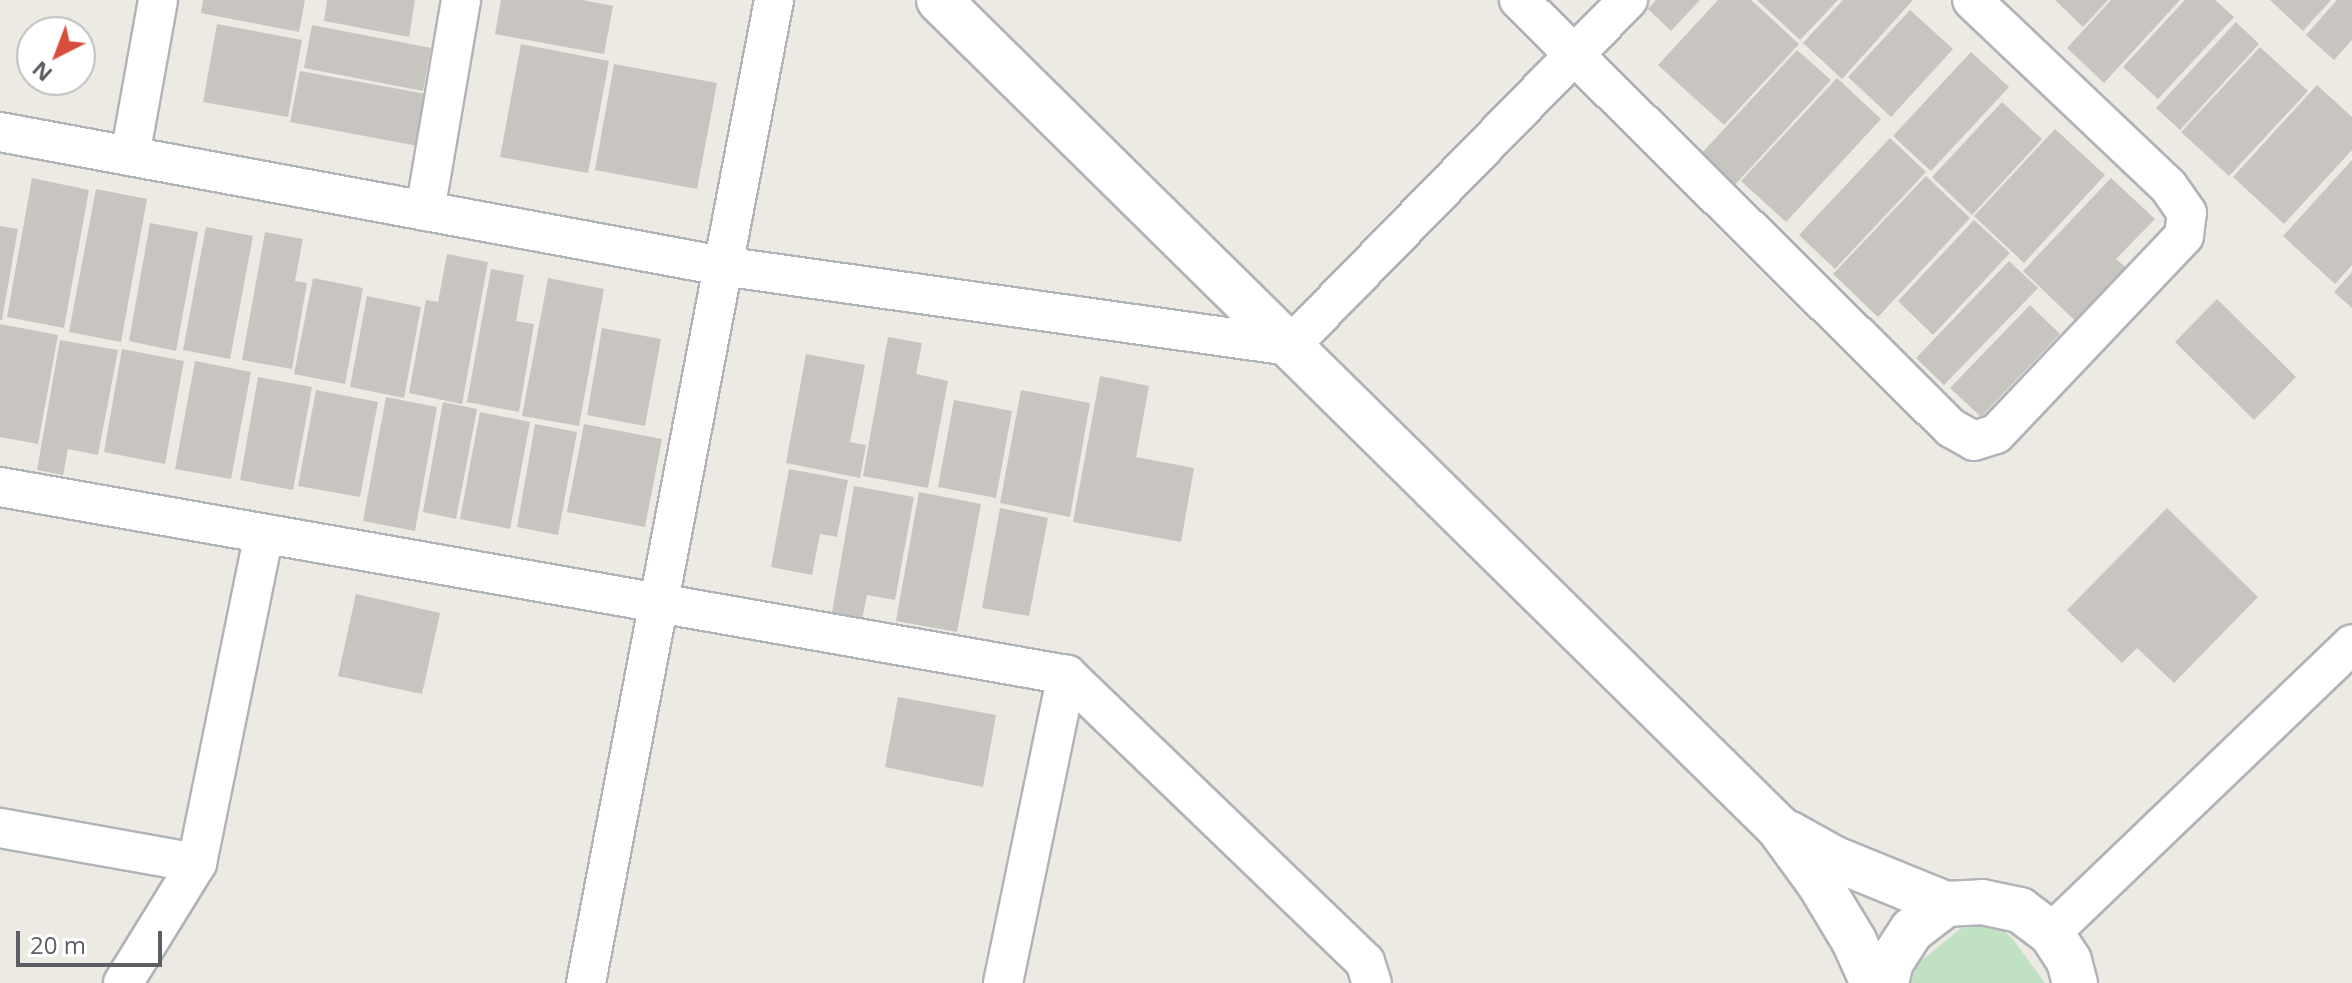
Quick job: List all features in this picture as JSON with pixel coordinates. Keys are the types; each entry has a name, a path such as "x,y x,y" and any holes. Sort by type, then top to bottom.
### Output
{"street":[{"path":"130,156 158,0"},
{"path":"425,211 461,0"},
{"path":"586,983 656,603 774,0"},
{"path":"939,0 1779,828 1819,883 1854,941 1873,983"},
{"path":"1519,0 1951,428 1974,441 1996,434 2184,236 2187,213 2168,186 1972,0"},
{"path":"1290,346 1628,0"},
{"path":"0,132 722,266 1290,346"},
{"path":"0,487 1067,675 1365,962 1372,983"},
{"path":"123,983 197,863 264,534"},
{"path":"2051,933 2352,644"},
{"path":"1003,983 1067,675"},
{"path":"0,828 197,863"},
{"path":"1779,828 1833,858 1946,904 1982,902 2020,910 2051,933 2069,961 2075,983"},
{"path":"1886,983 1891,962 1912,930 1946,904"}],"green space":[{"path":"1981,912 2012,938 2045,983 1908,983 1916,965"}],"building":[{"path":"203,0 305,0 299,32 201,13"},
{"path":"327,0 415,0 409,37 324,21"},
{"path":"501,0 583,0 613,6 604,54 495,34"},
{"path":"1656,0 1700,0 1671,31 1648,9"},
{"path":"1718,0 1751,0 1799,44 1724,125 1658,65"},
{"path":"1757,0 1838,0 1800,40"},
{"path":"1843,0 1913,0 1842,79 1803,43"},
{"path":"2055,0 2108,0 2083,27"},
{"path":"2111,0 2180,0 2104,83 2067,48"},
{"path":"2185,0 2215,0 2234,17 2158,99 2123,67"},
{"path":"2270,0 2331,0 2303,31"},
{"path":"2337,0 2352,0 2352,40 2334,60 2306,35"},
{"path":"1910,10 1953,49 1891,117 1848,77"},
{"path":"2236,22 2259,44 2180,130 2156,108"},
{"path":"217,24 302,40 288,117 203,102"},
{"path":"312,25 431,48 423,91 304,68"},
{"path":"521,44 609,61 588,173 500,157"},
{"path":"2260,47 2308,91 2229,176 2181,132"},
{"path":"1797,50 1831,80 1734,186 1700,155"},
{"path":"1971,52 2009,87 1931,171 1893,136"},
{"path":"614,64 717,83 697,189 595,170"},
{"path":"300,71 432,95 423,147 290,122"},
{"path":"1837,78 1881,119 1786,222 1741,181"},
{"path":"2317,85 2352,117 2352,150 2284,224 2233,177"},
{"path":"2002,102 2042,139 1972,215 1932,177"},
{"path":"2055,129 2105,175 2024,263 1974,216"},
{"path":"1890,138 1926,172 1835,269 1799,235"},
{"path":"2352,160 2352,265 2335,284 2283,236"},
{"path":"1926,176 1970,218 1878,317 1833,274"},
{"path":"32,178 89,190 64,328 7,317"},
{"path":"2111,178 2155,219 2116,259 2139,279 2087,332 2023,271"},
{"path":"96,189 147,199 121,342 69,332"},
{"path":"1974,220 2010,253 1933,335 1898,301"},
{"path":"150,223 198,232 176,351 129,341"},
{"path":"0,226 18,229 2,320 0,320"},
{"path":"206,227 253,236 230,359 183,350"},
{"path":"265,232 303,239 295,281 307,283 292,369 242,360"},
{"path":"447,254 488,262 462,404 409,393 426,300 438,302"},
{"path":"2009,261 2038,288 1944,385 1916,358"},
{"path":"491,269 524,275 516,321 534,324 519,412 467,402"},
{"path":"2352,272 2352,308 2334,292"},
{"path":"313,278 363,288 345,384 294,374"},
{"path":"548,278 604,289 579,426 522,416"},
{"path":"367,296 421,307 404,398 350,387"},
{"path":"2217,299 2296,377 2254,420 2175,342"},
{"path":"2030,305 2060,334 1981,417 1950,388"},
{"path":"0,324 58,335 38,444 0,437"},
{"path":"602,328 661,339 645,426 587,415"},
{"path":"888,337 922,343 916,374 948,381 928,488 863,476"},
{"path":"60,340 118,350 98,455 68,449 63,475 37,470"},
{"path":"122,349 184,361 165,464 104,452"},
{"path":"806,354 865,365 850,442 866,445 860,478 786,463"},
{"path":"195,361 251,372 231,479 175,469"},
{"path":"1100,376 1149,386 1136,457 1194,468 1181,542 1073,522"},
{"path":"258,377 312,387 293,490 240,480"},
{"path":"316,390 378,402 360,497 298,486"},
{"path":"1021,390 1090,403 1070,517 1000,503"},
{"path":"386,397 437,407 415,531 363,521"},
{"path":"954,400 1012,411 996,498 938,487"},
{"path":"443,402 477,409 456,519 423,512"},
{"path":"480,412 530,422 510,529 460,519"},
{"path":"535,424 577,432 558,535 517,527"},
{"path":"584,424 662,439 645,527 567,512"},
{"path":"789,469 848,480 837,537 820,534 812,575 771,567"},
{"path":"854,486 914,497 895,600 867,595 861,624 831,618"},
{"path":"919,492 981,504 957,632 896,621"},
{"path":"1000,508 1048,518 1029,616 982,608"},
{"path":"2167,508 2258,597 2174,683 2137,648 2122,663 2067,610"},
{"path":"356,594 440,613 422,694 338,676"},
{"path":"898,697 996,715 983,787 885,767"}]}
